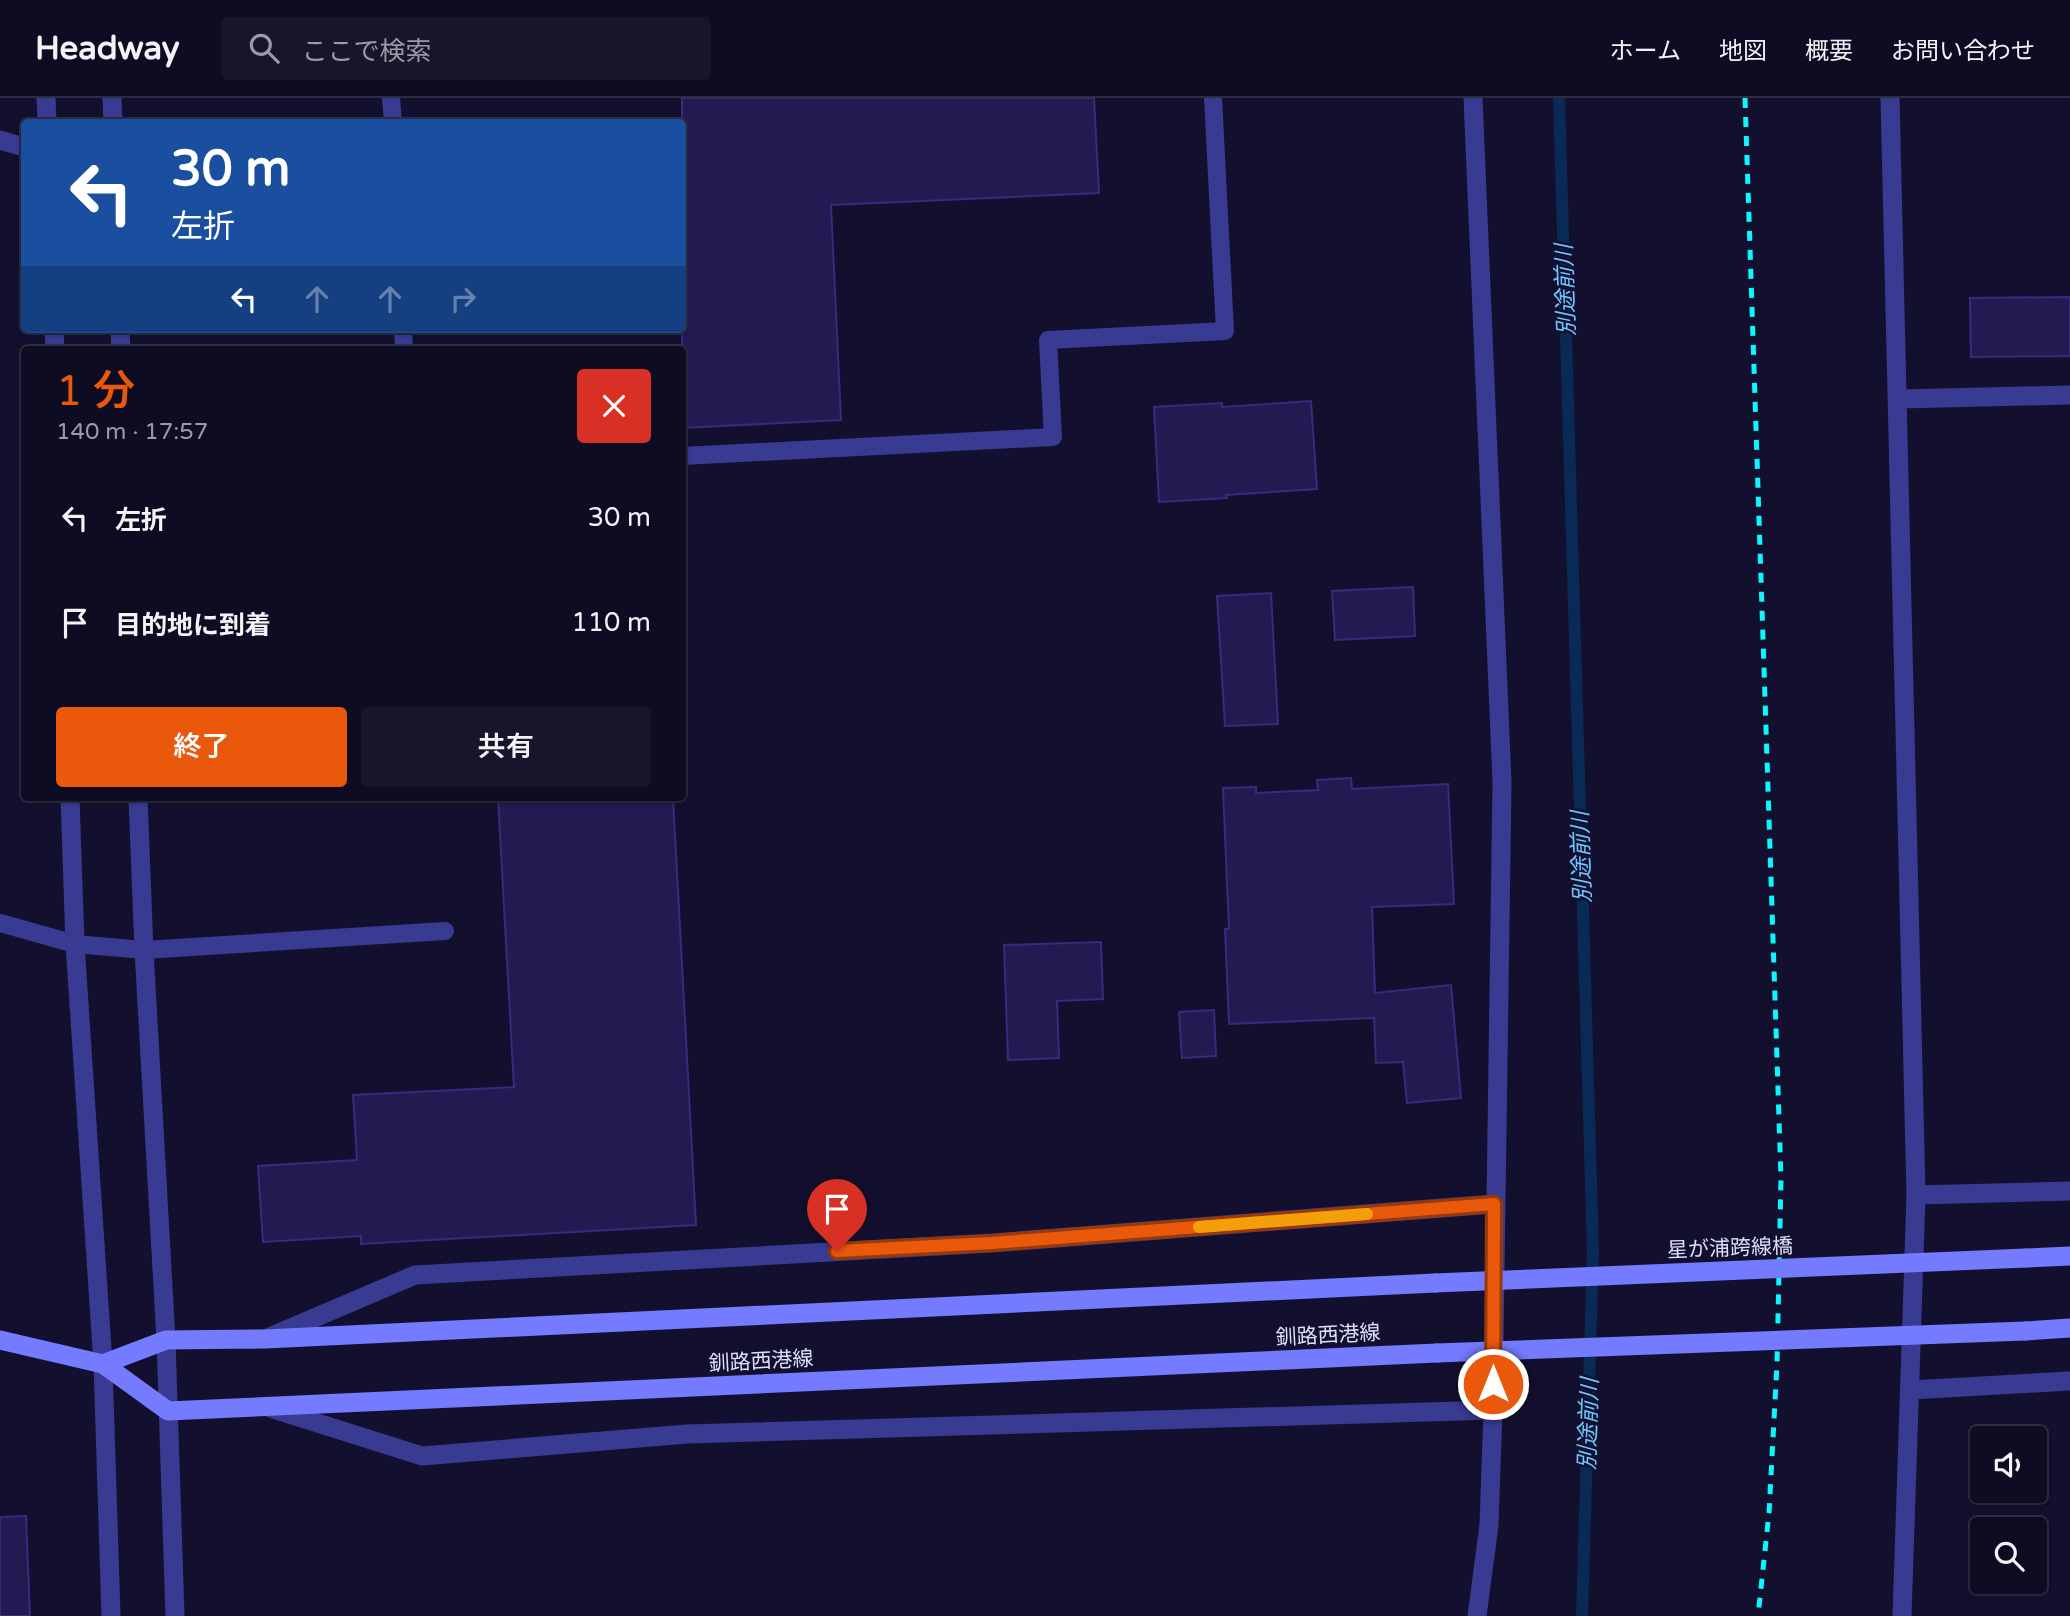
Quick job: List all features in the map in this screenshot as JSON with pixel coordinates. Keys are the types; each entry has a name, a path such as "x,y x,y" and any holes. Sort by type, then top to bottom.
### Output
{"main road":[{"name":"星が浦跨線橋","path":"265,1339 1435,1283 2070,1256"},
{"name":"釧路西港線","path":"169,1411 1437,1353 2070,1328"},
{"path":"103,1364 166,1340 265,1339"},
{"path":"0,1340 103,1364 169,1411"}],"street":[{"path":"46,98 47,119"},
{"path":"112,98 113,119"},
{"path":"1473,98 1502,782 1493,1410 1489,1525 1477,1616"},
{"path":"1891,98 1916,1195 1902,1616"},
{"path":"0,140 21,146"},
{"path":"1899,398 2070,394"},
{"path":"70,801 75,944 103,1364 111,1616"},
{"path":"138,801 166,1340 175,1616"},
{"path":"1916,1195 2070,1191"},
{"path":"265,1339 415,1275 992,1243 1494,1204"},
{"path":"1910,1391 2070,1381"},
{"path":"266,1406 422,1456 687,1434 1493,1410"}],"lane":[{"path":"391,98 393,119"},
{"path":"686,456 1053,437 1048,340 1225,331 1213,98"},
{"path":"0,923 75,944 144,950 446,931"}],"building":[{"path":"682,98 1094,98 1099,193 831,205 841,420 686,428 686,346 682,346 682,333 686,333 686,119 682,119"},
{"path":"2070,297 2070,356 1971,357 1970,298"},
{"path":"1311,401 1317,489 1159,502 1154,407 1222,403 1222,407"},
{"path":"1413,587 1415,636 1335,640 1332,591"},
{"path":"1271,593 1278,724 1225,726 1217,596"},
{"path":"1351,778 1352,789 1448,784 1454,904 1372,907 1375,993 1451,985 1461,1098 1407,1103 1403,1062 1376,1063 1374,1018 1229,1024 1225,929 1229,929 1223,788 1256,787 1256,793 1318,790 1317,780"},
{"path":"498,801 673,801 696,1225 361,1244 361,1236 263,1242 258,1166 357,1160 353,1095 514,1087"},
{"path":"1101,942 1103,999 1057,1001 1059,1058 1008,1060 1004,945"},
{"path":"1214,1010 1216,1056 1182,1058 1179,1012"},
{"path":"26,1516 30,1616 0,1616 0,1517"}],"waterway":[{"name":"別途前川","path":"1559,98 1593,1251 1582,1616"}],"railway":[{"path":"1745,98 1781,1179 1777,1364 1769,1513 1758,1616"}],"slow traffic":[{"path":"1199,1227 1367,1214"}],"route":[{"path":"837,1251 992,1243 1494,1204 1493,1384"}]}
